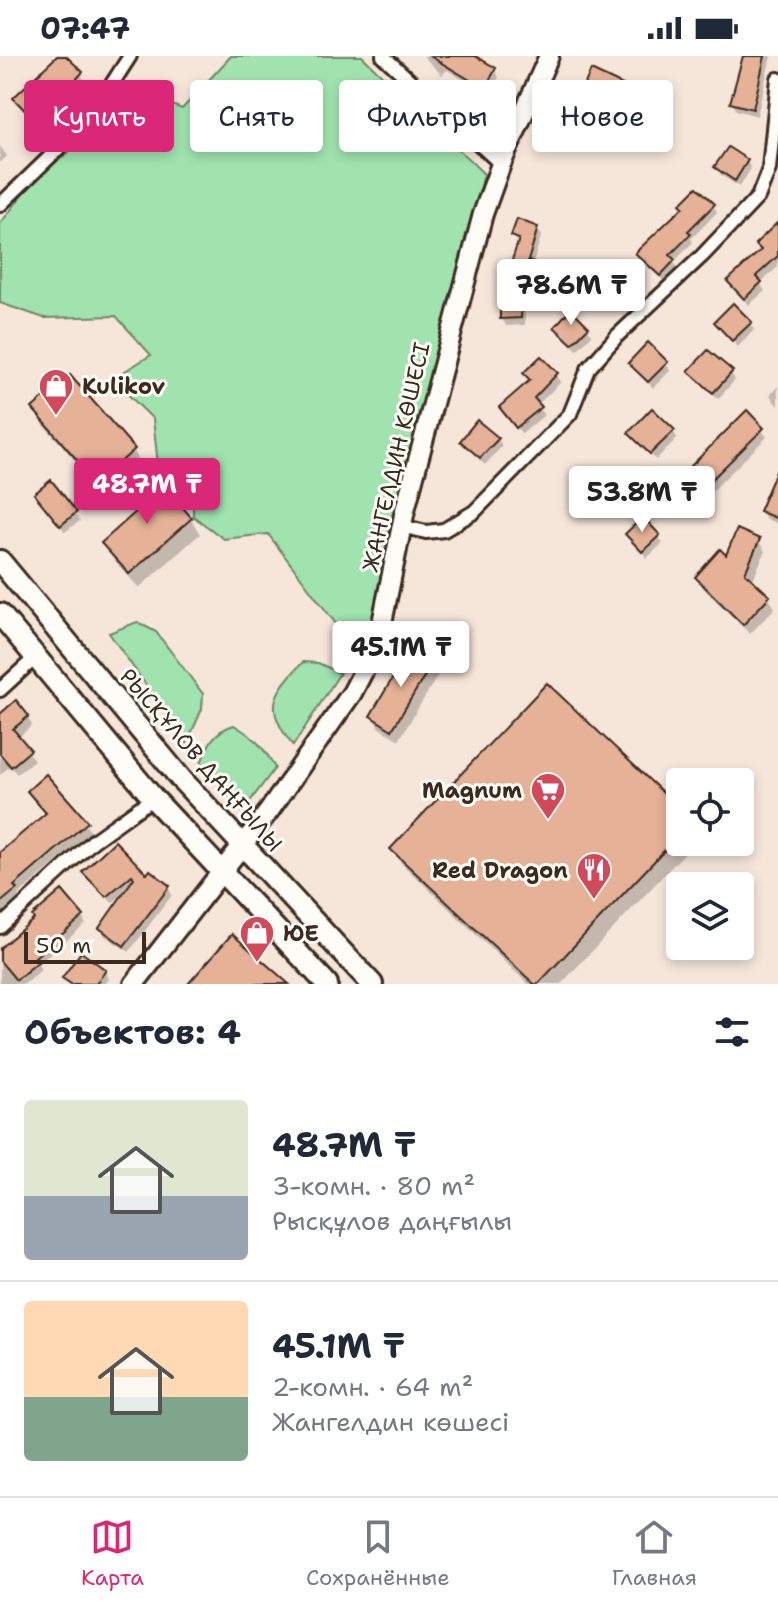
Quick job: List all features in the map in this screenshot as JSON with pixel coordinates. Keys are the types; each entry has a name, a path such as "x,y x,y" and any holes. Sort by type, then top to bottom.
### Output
{"main road":[{"name":"ЖАНГЕЛДИН КӨШЕСІ","path":"134,984 242,845 352,693 370,658 381,628 401,526 483,214 501,164 549,56"},
{"name":"РЫСҚҰЛОВ ДАҢҒЫЛЫ","path":"0,561 181,779 372,984"},
{"path":"0,576 26,607 37,605"},
{"path":"0,614 153,798 327,984"}],"street":[{"path":"383,56 501,164"},
{"path":"0,205 90,118 125,58"},
{"path":"401,526 426,532 444,530 474,512 570,414 588,369 617,336 702,256 758,197 769,169 778,79"},
{"path":"0,690 36,657"},
{"path":"0,927 93,841 153,798"}],"green space":[{"path":"231,56 362,56 387,80 339,80 339,152 461,152 484,174 375,619 355,649 268,534 224,539 193,516 193,482 158,465 153,419 112,379 151,355 116,316 44,318 0,303 0,224 38,175 69,152 174,152 174,106 182,109 190,100 190,152 323,152 323,80 209,80"},
{"path":"137,622 156,632 203,694 202,709 187,743 109,633"},
{"path":"303,662 318,663 340,673 293,746 278,722 275,702 284,684"},
{"path":"234,725 258,744 275,768 242,812 201,763 213,739"}],"building":[{"path":"57,56 66,56 83,72 75,80 32,80"},
{"path":"430,56 475,56 496,68 490,80 470,80"},
{"path":"743,56 765,56 753,109 730,103"},
{"path":"591,70 612,80 587,80"},
{"path":"24,88 24,109 13,98"},
{"path":"728,147 748,160 735,181 714,167"},
{"path":"697,187 715,204 688,231 691,234 670,255 675,260 660,276 635,253 683,207 680,204"},
{"path":"517,219 538,227 528,261 534,262 527,284 522,283 521,318 500,319 500,296 519,239 511,236"},
{"path":"778,222 778,256 756,276 762,282 744,299 727,281 761,250 755,244"},
{"path":"733,303 752,322 732,341 714,322"},
{"path":"571,309 589,327 572,344 554,327"},
{"path":"648,342 668,362 648,382 628,363"},
{"path":"708,350 733,371 713,393 688,371"},
{"path":"541,356 558,373 534,398 542,407 516,428 499,407 530,380 523,373"},
{"path":"70,375 135,449 97,483 32,408"},
{"path":"652,408 675,430 650,454 628,433"},
{"path":"747,410 764,428 696,495 680,477"},
{"path":"477,420 499,438 480,458 460,441"},
{"path":"778,467 778,519 759,511"},
{"path":"152,473 192,518 129,574 101,543 147,502 134,488"},
{"path":"51,480 77,512 60,526 34,494"},
{"path":"643,517 660,535 642,552 625,534"},
{"path":"737,529 760,539 745,573 770,596 743,625 695,577 720,549 726,555"},
{"path":"410,649 433,662 392,730 370,716"},
{"name":"Magnum","path":"547,683 666,796 666,849 538,984 534,984 390,849"},
{"path":"16,700 29,716 13,729 31,750 11,767 0,754 0,714"},
{"path":"46,774 88,822 14,886 17,889 0,903 0,852 46,813 27,791"},
{"path":"115,841 147,874 150,870 170,886 124,946 99,928 134,878 132,875 106,897 82,872"},
{"path":"62,890 84,916 35,957 39,961 16,980 0,961 0,948"},
{"path":"232,934 289,984 188,984"},
{"path":"81,952 106,970 96,984 71,984 62,978"}],"place":[{"name":"Kulikov","path":"56,417"},
{"name":"Magnum","path":"548,821"},
{"name":"Red Dragon","path":"594,901"},
{"name":"ЮЕ","path":"257,964"}]}
